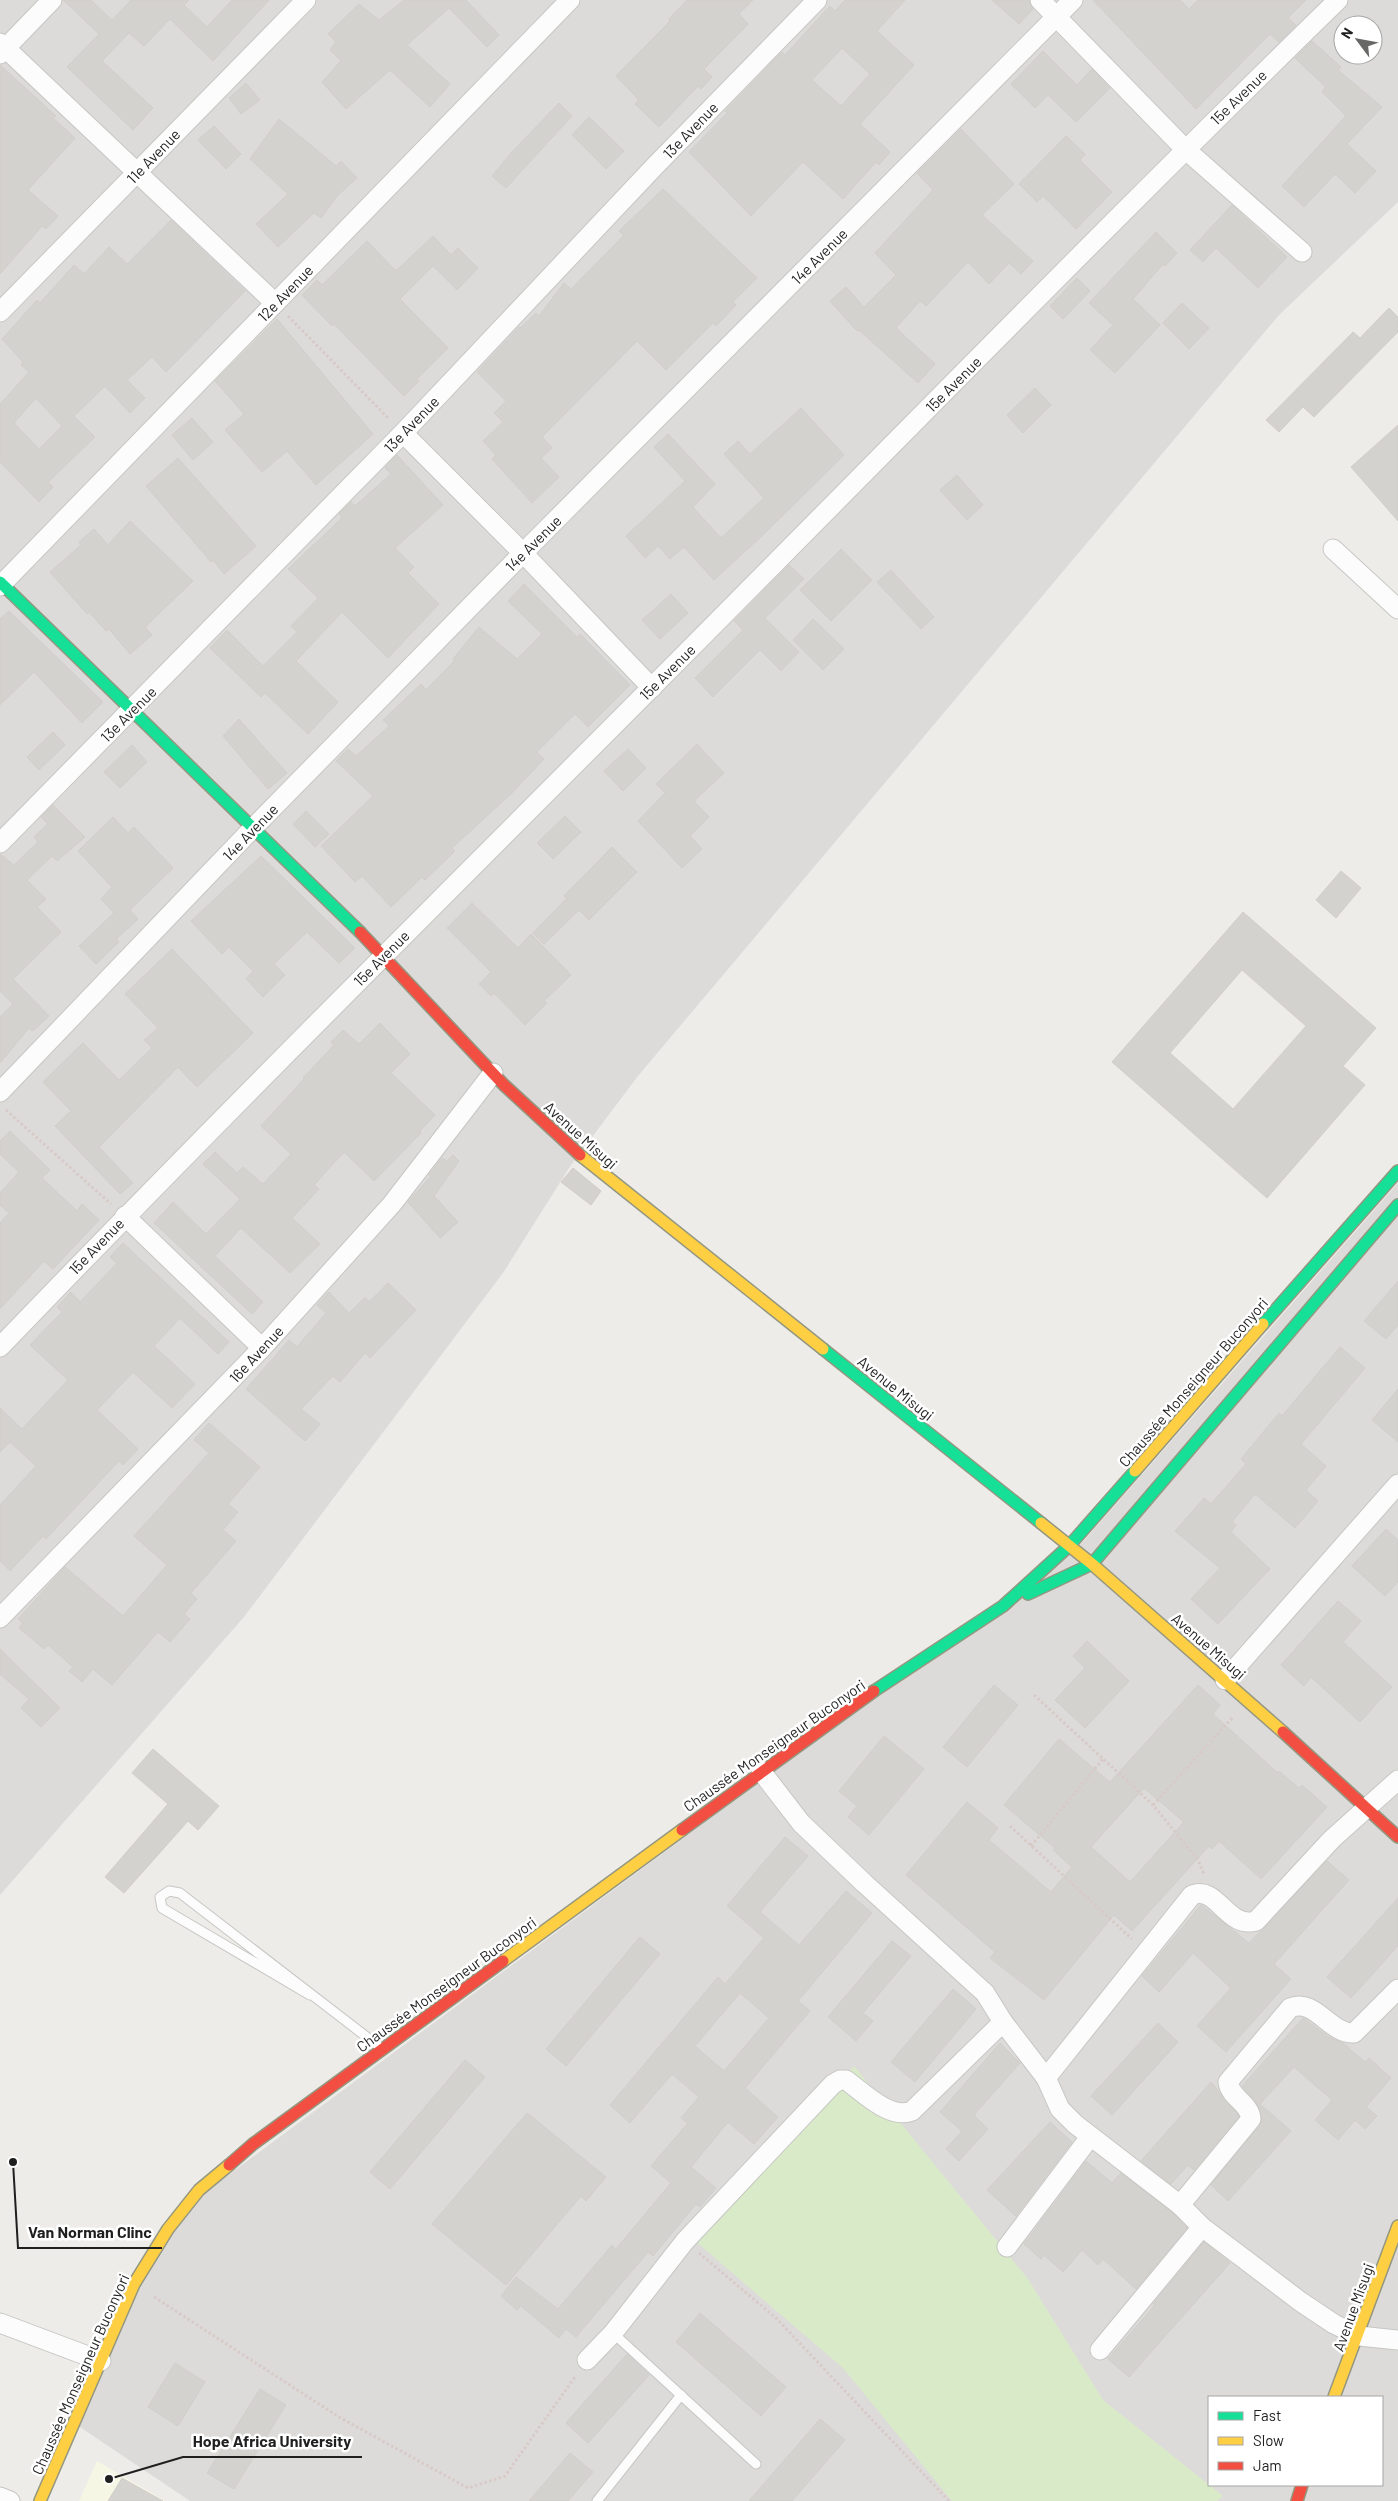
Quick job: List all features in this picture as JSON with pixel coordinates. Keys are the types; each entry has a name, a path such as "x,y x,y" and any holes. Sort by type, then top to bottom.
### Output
{"street":[{"path":"52,0 2,49 137,172 275,303"},
{"name":"11e Avenue","path":"0,312 306,0"},
{"name":"12e Avenue","path":"1,584 570,0"},
{"name":"13e Avenue","path":"0,843 403,433 654,166 817,0"},
{"path":"1040,0 1185,149 1302,252"},
{"name":"14e Avenue","path":"0,1092 253,828 523,552 1073,0"},
{"name":"15e Avenue","path":"0,1347 125,1216 384,955 652,688 1185,149 1338,0"},
{"path":"403,433 523,552 652,688"},
{"path":"1334,549 1398,609"},
{"name":"Avenue Misugi","path":"1,584 133,709 384,955 499,1079 562,1140 1092,1564 1248,1700 1398,1836"},
{"name":"16e Avenue","path":"0,1618 262,1348 392,1204 499,1079"},
{"name":"Chaussée Monseigneur Buconyori","path":"1003,1606 1069,1546 1398,1170"},
{"name":"Chaussée Monseigneur Buconyori","path":"40,2501 134,2284 168,2229 200,2190 253,2144 844,1711 1003,1606 1092,1564 1398,1205"},
{"path":"125,1216 262,1348"},
{"path":"1225,1680 1398,1484"},
{"path":"761,1771 801,1823 864,1884 985,1993 1003,2022 1046,2078 1060,2109 1090,2137 1180,2205 1202,2227 1301,2302 1334,2324 1359,2336 1398,2340"},
{"path":"1046,2078 1145,1951 1192,1895 1200,1892 1207,1894 1237,1920 1246,1924 1256,1921 1332,1839 1368,1809 1398,1780"},
{"path":"1180,2205 1251,2119 1250,2112 1229,2090 1228,2082 1290,2008 1299,2004 1306,2005 1335,2027 1346,2033 1354,2033 1398,1989"},
{"path":"587,2360 612,2333 685,2241 834,2084 840,2080 846,2080 894,2114 905,2114 912,2111 1003,2022"},
{"path":"1007,2247 1090,2137"},
{"name":"Avenue Misugi","path":"1334,2396 1359,2336 1398,2226"},
{"path":"1100,2350 1202,2227"},
{"path":"0,2322 101,2361"},
{"path":"1297,2501 1302,2486"},
{"path":"0,2497 10,2501"}],"lane":[{"path":"310,1995 162,1908 160,1897 169,1891 180,1893 382,2049"},
{"path":"612,2333 756,2464"},
{"path":"597,2501 681,2395"}],"path":[{"path":"275,303 403,433"},
{"path":"0,1104 125,1216"},
{"path":"1034,1696 1153,1805 1198,1860 1205,1873 1200,1892"},
{"path":"1153,1805 1248,1700"},
{"path":"1031,1846 1103,1759"},
{"path":"1010,1826 1145,1951"},
{"path":"685,2241 776,2318 950,2501"},
{"path":"134,2284 339,2417 468,2488 505,2476 587,2360"}],"shaded area":[{"path":"0,0 1398,0 1398,202 1279,315 638,1076 571,1165 503,1273 244,1617 0,1895"},
{"path":"1398,1183 1398,2501 190,2501 68,2419 181,2210 1081,1544"},
{"path":"97,2461 165,2501 79,2501"}],"green space":[{"path":"854,2066 1028,2279 1103,2400 1208,2484 1208,2486 1223,2496 1217,2501 952,2501 843,2368 694,2240"}],"building":[{"path":"63,0 91,0 112,20 131,0 189,0 184,5 207,27 232,0 269,0 213,61 170,19 144,46 129,33 102,61 153,108 133,130 67,67 99,34"},
{"path":"404,0 466,0 499,35 487,47 449,8 407,45 450,84 430,107 390,70 346,109 322,82 341,61 330,50 336,42 328,34 359,4 379,20"},
{"path":"687,0 753,0 739,14 748,24 704,69 712,77 701,89 698,86 659,127 635,104 639,100 616,76 670,21 669,19"},
{"path":"845,0 905,0 877,31 914,65 860,124 890,152 879,165 876,162 843,199 803,162 751,216 689,152 727,113 725,111 782,52 785,55 830,6 835,11","holes":["842,48 870,74 841,106 812,80"]},
{"path":"992,0 1029,0 1033,9 1019,24"},
{"path":"1093,0 1180,0 1189,9 1198,0 1306,0 1288,18 1296,25 1279,42 1270,34 1196,109"},
{"path":"1312,41 1333,60 1333,65 1341,67 1338,70 1382,107 1347,144 1376,171 1355,193 1335,174 1304,207 1282,186 1346,116 1322,92 1326,87 1295,58"},
{"path":"1043,51 1077,85 1092,69 1110,88 1076,122 1048,95 1035,108 1011,84"},
{"path":"0,65 56,116 53,118 75,138 28,190 58,216 46,229 42,226 0,274"},
{"path":"246,83 260,100 241,114 229,98"},
{"path":"559,103 572,116 506,188 492,176 510,154"},
{"path":"589,117 624,151 606,169 572,135"},
{"path":"279,119 336,166 341,161 357,178 338,195 321,218 314,213 278,247 256,224 288,194 250,159"},
{"path":"214,126 241,154 226,169 198,140"},
{"path":"961,129 1014,184 982,215 1033,261 1021,274 1009,263 989,284 968,262 926,306 920,301 896,328 935,364 918,383 859,330 857,331 830,301 846,287 864,307 896,275 875,253 933,190 917,173"},
{"path":"1066,136 1085,154 1080,160 1112,192 1076,229 1043,196 1037,202 1019,184"},
{"path":"663,189 757,278 733,302 736,305 716,326 713,323 666,370 637,341 542,437 552,448 541,458 559,477 532,503 492,459 496,455 483,441 503,422 494,413 506,401 477,372 519,327 536,313 539,316 564,283 571,289 624,235 619,231"},
{"path":"1232,205 1287,257 1258,288 1216,248 1203,262 1190,250"},
{"path":"171,220 245,291 166,372 152,357 127,380 145,398 130,413 105,386 74,416 95,437 48,482 53,487 39,502 0,462 0,404 29,372 21,365 23,362 2,339 37,300 40,303 74,265 84,274 109,247 127,264","holes":["36,398 62,426 39,449 14,423"]},
{"path":"1156,232 1177,253 1165,266 1163,264 1133,299 1160,325 1115,373 1090,350 1113,325 1089,303"},
{"path":"433,236 451,255 458,248 478,268 457,290 433,266 400,299 448,348 417,379 419,381 404,396 334,324 332,326 302,295 317,280 322,285 367,241 396,271"},
{"path":"1077,278 1090,291 1063,319 1050,306"},
{"path":"1182,303 1209,328 1189,349 1163,323"},
{"path":"1389,308 1398,317 1398,332 1314,417 1303,407 1279,432 1266,420 1353,332 1360,338"},
{"path":"277,319 373,434 316,485 287,451 262,472 225,430 244,414 215,381"},
{"path":"1035,388 1051,405 1023,433 1007,415"},
{"path":"801,408 844,455 714,580 684,547 670,559 658,546 645,558 626,536 685,481 654,447 668,434 715,484 693,507 721,538 764,498 724,454 738,441 750,454"},
{"path":"192,418 213,442 193,460 172,435"},
{"path":"1398,425 1398,521 1351,467"},
{"path":"397,455 443,505 395,548 414,567 408,573 439,604 388,658 342,612 296,661 338,702 308,734 265,693 261,697 210,648 227,630 263,666 297,632 291,626 318,598 288,569 342,518 339,514 351,502 355,506 391,474 385,468"},
{"path":"178,458 256,546 224,574 213,560 211,562 146,486"},
{"path":"957,475 983,505 967,520 940,490"},
{"path":"130,521 193,581 145,627 152,635 130,654 109,629 106,631 89,612 87,614 50,572 81,545 79,542 94,529 108,545"},
{"path":"841,549 872,580 831,621 800,590"},
{"path":"789,565 804,579 765,618 799,652 781,671 760,650 713,697 695,678 743,630 734,621"},
{"path":"891,570 934,617 921,629 877,582"},
{"path":"524,584 577,637 580,634 630,685 588,727 575,714 537,752 544,759 512,793 452,848 455,851 425,880 422,877 391,907 362,876 355,882 321,846 373,796 336,761 348,749 356,756 389,726 383,720 421,684 426,690 455,660 453,659 479,627 517,659 542,634 508,601"},
{"path":"671,594 688,613 660,639 642,620"},
{"path":"9,611 103,702 82,723 34,672 0,705 0,619"},
{"path":"813,619 844,649 823,670 793,640"},
{"path":"239,719 287,773 268,789 223,736"},
{"path":"53,732 65,745 39,770 27,757"},
{"path":"697,744 724,773 694,801 709,817 690,836 702,849 682,868 638,821 665,793 656,784"},
{"path":"132,745 147,762 120,788 104,772"},
{"path":"628,749 646,768 623,791 604,771"},
{"path":"53,805 85,837 57,861 52,856 27,880 46,899 37,907 61,932 13,979 49,1016 33,1031 29,1028 0,1063 0,1017 13,1004 0,991 0,854 14,865 38,842 34,837 48,824 41,817"},
{"path":"306,811 329,834 315,847 293,824"},
{"path":"565,816 581,832 553,859 537,843"},
{"path":"113,817 128,833 134,827 173,868 130,910 138,919 116,939 119,942 96,964 79,946 114,913 101,899 112,887 78,851"},
{"path":"612,847 637,872 589,920 579,910 544,944 533,933 567,898 564,896"},
{"path":"261,856 355,948 339,963 307,932 274,964 285,975 263,997 246,979 253,971 229,947 222,954 191,921"},
{"path":"1341,871 1361,888 1336,918 1316,900"},
{"path":"472,903 518,948 531,934 571,975 544,1001 547,1003 525,1025 494,993 491,996 479,984 491,972 447,928"},
{"path":"1243,912 1376,1028 1343,1066 1365,1085 1267,1198 1112,1062","holes":["1242,970 1306,1026 1233,1109 1170,1053"]},
{"path":"172,949 253,1033 197,1087 178,1067 99,1147 133,1183 120,1194 55,1126 71,1111 43,1082 83,1043 119,1080 152,1048 144,1040 158,1028 125,994"},
{"path":"380,1023 410,1054 391,1073 435,1115 419,1132 421,1133 374,1181 344,1152 314,1185 319,1189 292,1218 320,1244 290,1273 241,1228 215,1256 263,1302 252,1314 154,1223 173,1202 206,1234 240,1199 203,1164 215,1152 237,1173 243,1167 263,1184 291,1154 261,1126 334,1045 331,1042 343,1030 359,1044"},
{"path":"10,1131 50,1170 42,1178 77,1211 82,1204 99,1220 53,1269 44,1261 0,1309 0,1223 9,1213 0,1205 0,1193 19,1172 0,1154 0,1141"},
{"path":"453,1155 459,1161 434,1196 458,1222 440,1238 408,1202 431,1176 429,1175 442,1158 447,1161"},
{"path":"573,1168 601,1191 591,1205 561,1182"},
{"path":"123,1243 229,1342 218,1354 180,1318 154,1346 195,1384 172,1408 133,1372 97,1410 138,1449 123,1465 119,1461 46,1539 43,1536 10,1571 0,1561 0,1505 36,1466 10,1442 0,1452 0,1408 22,1429 68,1380 30,1345 62,1312 57,1307 71,1292 80,1302 117,1263 110,1257"},
{"path":"1398,1281 1398,1325 1386,1339 1364,1321"},
{"path":"388,1283 416,1310 370,1358 365,1353 340,1382 333,1376 301,1409 320,1424 305,1441 246,1389 289,1340 297,1347 326,1313 317,1305 329,1292 349,1313 365,1297 369,1302"},
{"path":"1340,1347 1365,1368 1301,1444 1326,1466 1306,1490 1318,1501 1295,1528 1255,1494 1232,1522 1236,1525 1231,1532 1270,1569 1218,1624 1191,1599 1220,1568 1175,1531 1204,1498 1211,1504 1246,1464 1241,1459 1279,1413 1282,1416"},
{"path":"1398,1389 1398,1442 1372,1420"},
{"path":"209,1423 260,1467 228,1504 238,1512 223,1530 236,1541 191,1593 197,1599 184,1614 190,1619 170,1642 158,1632 112,1685 93,1669 82,1682 69,1671 73,1667 48,1645 44,1649 19,1628 23,1623 18,1619 65,1567 123,1616 167,1565 134,1536 209,1453 194,1440"},
{"path":"1386,1529 1398,1540 1398,1582 1385,1596 1352,1566"},
{"path":"1338,1601 1361,1621 1343,1642 1392,1687 1360,1722 1311,1677 1304,1686 1281,1665"},
{"path":"1087,1641 1129,1681 1085,1728 1055,1700 1085,1668 1073,1656"},
{"path":"0,1649 60,1708 41,1727 21,1708 29,1699 0,1674"},
{"path":"994,1685 1018,1705 967,1767 943,1747"},
{"path":"1198,1685 1220,1705 1213,1714 1278,1773 1279,1771 1299,1788 1302,1785 1327,1807 1261,1879 1219,1841 1212,1849 1209,1846 1132,1931 1114,1915 1044,2000 990,1958 995,1952 906,1875 967,1802 998,1828 989,1840 1051,1892 1072,1867 1053,1850 1055,1848 1004,1805 1059,1739 1110,1782","holes":["1144,1788 1184,1822 1130,1882 1091,1847"]},
{"path":"884,1736 924,1769 869,1835 848,1817 857,1806 839,1791"},
{"path":"153,1749 219,1806 198,1830 188,1821 124,1893 105,1877 168,1804 132,1773"},
{"path":"785,1837 808,1856 760,1912 799,1945 846,1891 872,1913 798,2001 810,2011 745,2088 778,2117 754,2144 728,2122 691,2167 716,2188 700,2207 696,2204 653,2256 648,2252 576,2337 566,2329 559,2338 521,2306 517,2310 501,2296 516,2277 558,2309 612,2245 616,2249 671,2183 651,2166 688,2123 681,2118 699,2097 672,2074 630,2123 610,2105 718,1977 725,1984 764,1938 727,1906","holes":["740,1993 769,2018 724,2071 695,2046"]},
{"path":"1327,1861 1349,1880 1274,1964 1291,1979 1226,2052 1197,2026 1231,1988 1193,1953 1159,1992 1142,1976 1201,1905 1249,1943"},
{"path":"1398,1898 1398,1946 1351,1998 1327,1977"},
{"path":"640,1937 660,1954 566,2066 546,2049"},
{"path":"892,1941 911,1956 863,2013 873,2021 856,2041 828,2017"},
{"path":"953,1989 976,2009 915,2082 891,2062"},
{"path":"1303,2018 1329,2037 1343,2043 1365,2062 1369,2058 1391,2078 1366,2107 1377,2116 1365,2129 1355,2120 1338,2140 1315,2120 1332,2100 1294,2067 1260,2104 1291,2131 1228,2201 1211,2185 1262,2121 1257,2103 1242,2086"},
{"path":"1158,2023 1178,2042 1112,2115 1091,2096"},
{"path":"1000,2043 1020,2063 974,2115 988,2129 959,2161 946,2149 962,2131 940,2112"},
{"path":"465,2060 485,2077 390,2189 370,2172"},
{"path":"1211,2082 1239,2116 1194,2170 1188,2165 1171,2184 1141,2161"},
{"path":"527,2113 606,2177 586,2201 581,2196 506,2285 432,2224"},
{"path":"1050,2122 1072,2142 1016,2216 987,2190"},
{"path":"1086,2161 1112,2183 1121,2173 1173,2213 1187,2228 1136,2289 1103,2259 1098,2265 1082,2250 1063,2272 1044,2255 1041,2259 1024,2244"},
{"path":"1204,2242 1230,2263 1129,2377 1108,2359 1155,2305 1153,2304"},
{"path":"700,2313 786,2387 761,2416 676,2342"},
{"path":"627,2354 649,2375 588,2443 566,2423"},
{"path":"175,2363 205,2382 178,2426 148,2407"},
{"path":"260,2389 286,2405 234,2489 207,2473"},
{"path":"820,2419 845,2440 792,2501 749,2501"},
{"path":"570,2453 593,2472 568,2501 529,2501"},
{"path":"122,2478 163,2501 108,2501"}],"traffic: fast":[{"path":"0,582 360,932"},
{"path":"1263,1324 1398,1171"},
{"path":"1028,1594 1092,1564 1398,1205"},
{"path":"823,1349 1041,1523"},
{"path":"874,1691 1003,1606 1069,1546 1135,1471"}],"traffic: slow":[{"path":"580,1155 823,1349"},
{"path":"1135,1471 1263,1324"},
{"path":"1041,1523 1092,1564 1283,1732"},
{"path":"503,1961 682,1830"},
{"path":"40,2501 134,2284 168,2229 199,2190 229,2165"},
{"path":"1334,2396 1398,2226"}],"traffic: jam":[{"path":"360,932 504,1085 580,1155"},
{"path":"682,1830 874,1691"},
{"path":"1283,1732 1398,1837"},
{"path":"229,2165 253,2144 503,1961"},
{"path":"1297,2501 1302,2486"}],"place":[{"name":"Van Norman Clinc","path":"13,2162"},
{"name":"Hope Africa University","path":"109,2479"}]}
